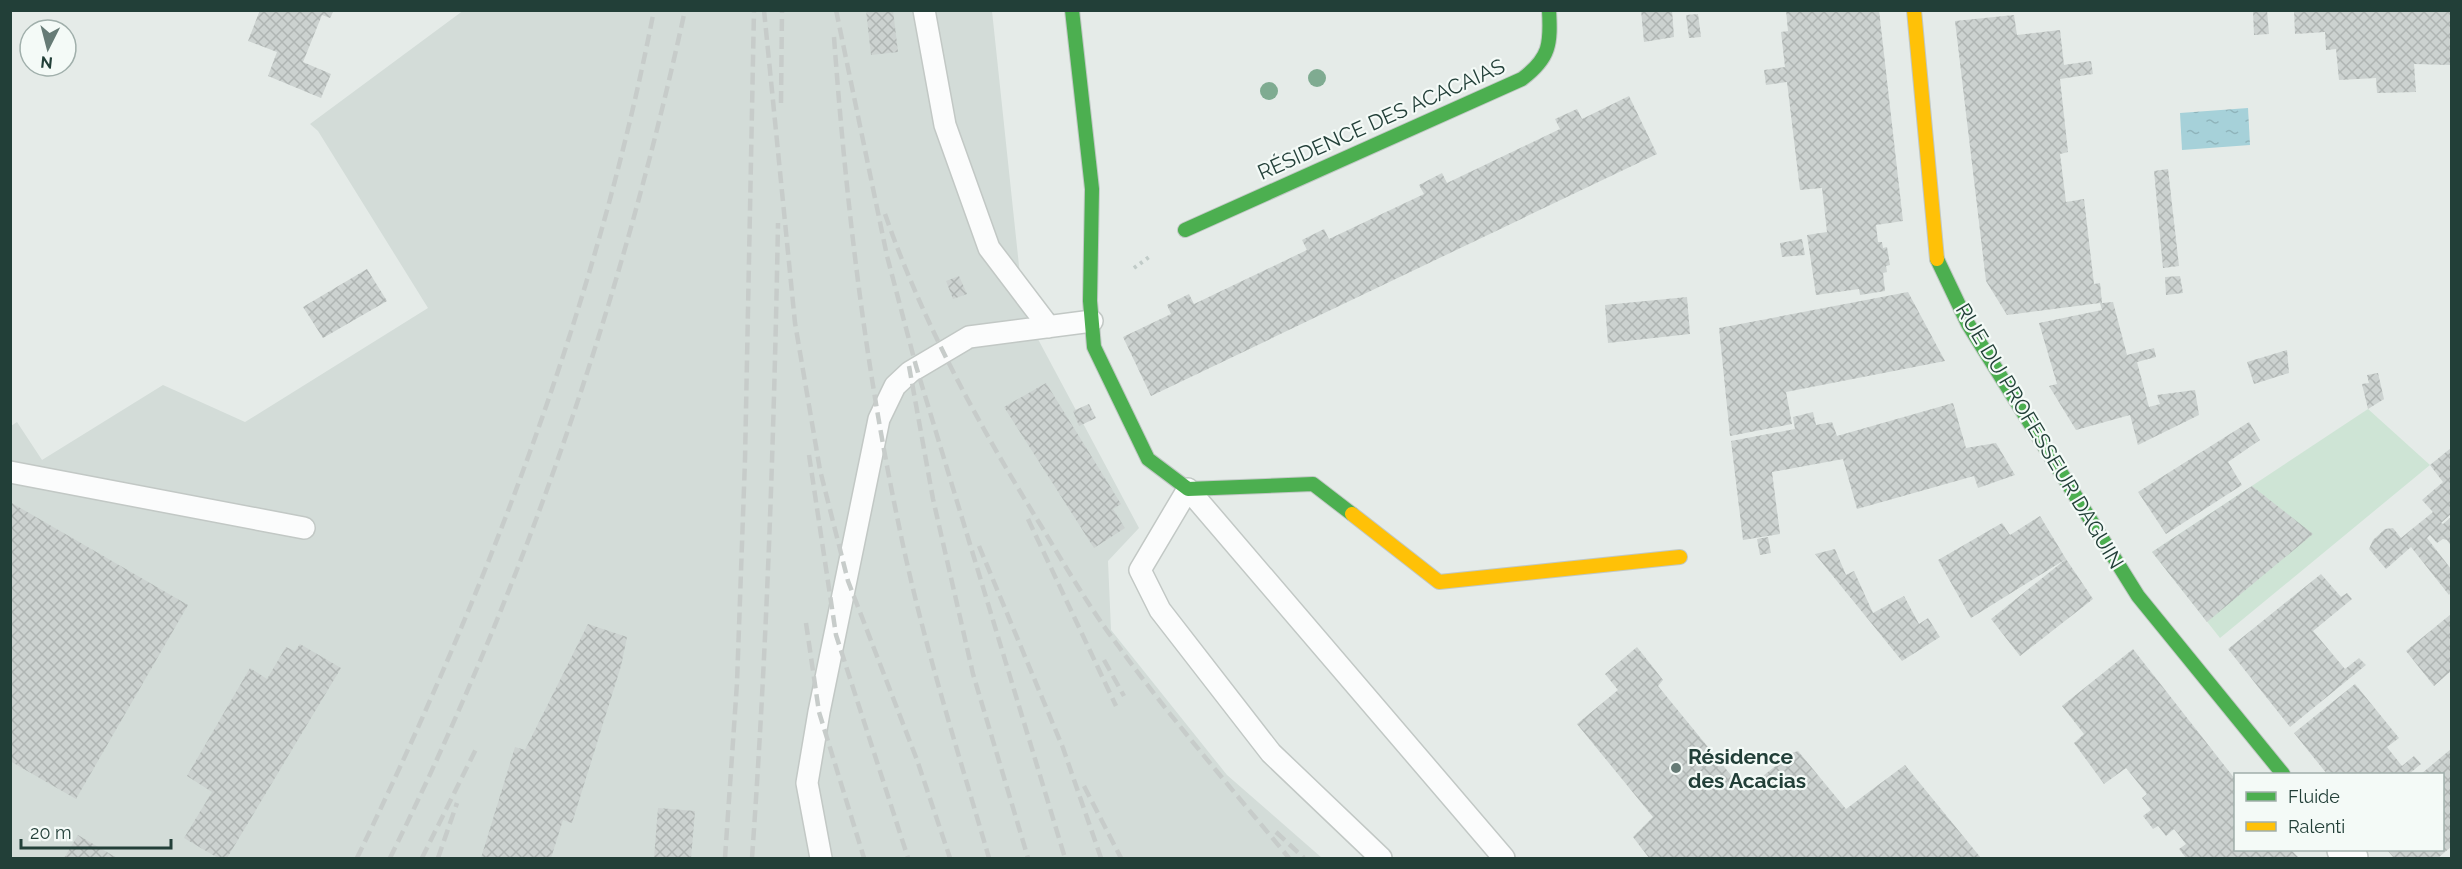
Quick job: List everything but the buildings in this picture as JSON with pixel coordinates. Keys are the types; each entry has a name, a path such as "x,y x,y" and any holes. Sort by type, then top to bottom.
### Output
{"street":[{"path":"1072,10 1092,189 1091,311 1094,347 1148,459 1188,489 1313,484 1439,582 1680,557"},
{"name":"RÉSIDENCE DES ACACAIAS","path":"1185,231 1522,79 1542,65 1551,39 1549,10"},
{"name":"RUE DU PROFESSEUR DAGUIN","path":"1914,10 1937,259 1968,324 2138,596 2282,773"}],"lane":[{"path":"924,10 945,125 989,248 1049,327"},
{"path":"818,856 807,783 819,712 879,419 895,386 916,366 969,337 1049,327 1091,311"},
{"path":"10,472 304,528"},
{"path":"1381,858 1271,753 1160,610 1140,570 1188,489 1504,858"}],"path":[{"path":"1091,311 1185,231"}],"shaded area":[{"path":"464,10 992,11 1024,313 1139,528 1108,561 1111,630 1227,775 1322,858 11,858 11,426 17,422 42,460 163,385 245,422 428,308 318,131 310,124"}],"green space":[{"path":"2368,409 2430,465 2220,638 2152,552"}],"water":[{"path":"2248,108 2250,145 2182,150 2180,113"}],"railway":[{"path":"357,858 450,654 533,444 602,229 630,120 654,10"},
{"path":"390,858 483,653 525,549 563,443 599,337 631,229 685,10"},
{"path":"725,858 737,683 745,460 754,10"},
{"path":"764,10 795,323 820,470 848,581 917,760 950,858"},
{"path":"781,103 782,10"},
{"path":"836,10 887,256 916,366 1065,858"},
{"path":"834,37 844,160 858,283 887,466 918,610 989,858"},
{"path":"885,214 917,296 955,376 1020,491 1080,589 1109,633 1160,701 1289,858"},
{"path":"752,858 769,541 778,223"},
{"path":"909,366 933,499 973,674 1028,858"},
{"path":"809,455 836,635 908,858"},
{"path":"1028,519 1116,706"},
{"path":"979,546 1063,748 1101,858"},
{"path":"806,623 819,712 864,858"},
{"path":"1104,660 1124,696"},
{"path":"422,858 477,747"},
{"path":"1084,786 1121,858"},
{"path":"438,858 457,803"},
{"path":"1276,832 1304,858"}],"traffic: fast":[{"path":"1072,10 1092,189 1090,301 1094,347 1148,459 1188,489 1313,484 1352,514"},
{"path":"1185,230 1522,79 1538,64 1547,49 1550,32 1549,10"},
{"path":"1937,259 1968,324 2138,596 2282,773"}],"traffic: slow":[{"path":"1914,10 1937,259"},
{"path":"1352,514 1439,582 1680,557"}],"place":[{"name":"Résidence des Acacias","path":"1676,768"}]}
